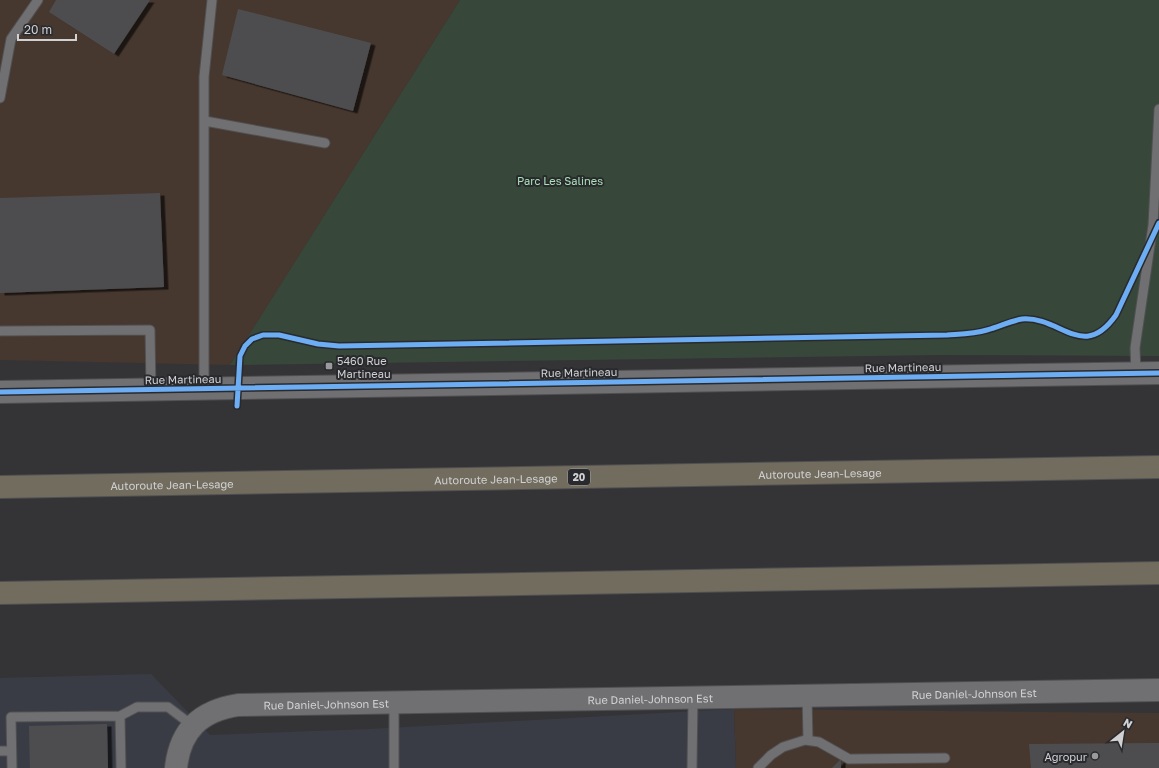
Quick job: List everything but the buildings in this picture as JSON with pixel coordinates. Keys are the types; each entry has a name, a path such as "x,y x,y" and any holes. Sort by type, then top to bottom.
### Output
{"highway":[{"name":"Autoroute Jean-Lesage","path":"0,488 1159,467"},
{"path":"0,593 1159,573"}],"street":[{"name":"Rue Martineau","path":"0,392 1159,373"},
{"name":"Rue Daniel-Johnson Est","path":"176,768 180,748 193,726 210,712 238,705 1159,690"}],"lane":[{"path":"0,98 11,39 38,0"},
{"path":"204,389 204,77 212,0"},
{"path":"1136,373 1135,348 1153,225 1159,109"},
{"path":"205,121 325,143"},
{"path":"0,331 150,330 151,390"},
{"path":"807,695 808,740"},
{"path":"692,768 693,697"},
{"path":"394,703 394,768"},
{"path":"12,768 11,717 120,716 136,707 168,707 193,726"},
{"path":"120,716 121,768"},
{"path":"758,768 783,746 794,742 808,740 819,742 848,759 945,758"},
{"path":"0,751 11,751"}],"shaded area":[{"path":"0,0 460,0 230,365 0,360"},
{"path":"151,674 210,735 370,729 734,709 736,768 0,768 0,678"},
{"path":"734,709 1159,713 1159,768 736,768"}],"green space":[{"name":"Parc Les Salines","path":"460,0 1159,0 1159,356 938,355 230,365"}],"cycle path":[{"path":"237,406 240,356 245,346 252,339 263,335 279,335 318,344 339,346 947,335 967,334 982,331 1022,319 1036,320 1071,334 1082,336 1093,335 1104,329 1116,315 1159,223"},
{"path":"0,392 1159,373"}],"place":[{"name":"5460 Rue Martineau","path":"329,366"},
{"name":"Agropur","path":"1095,756"}]}
